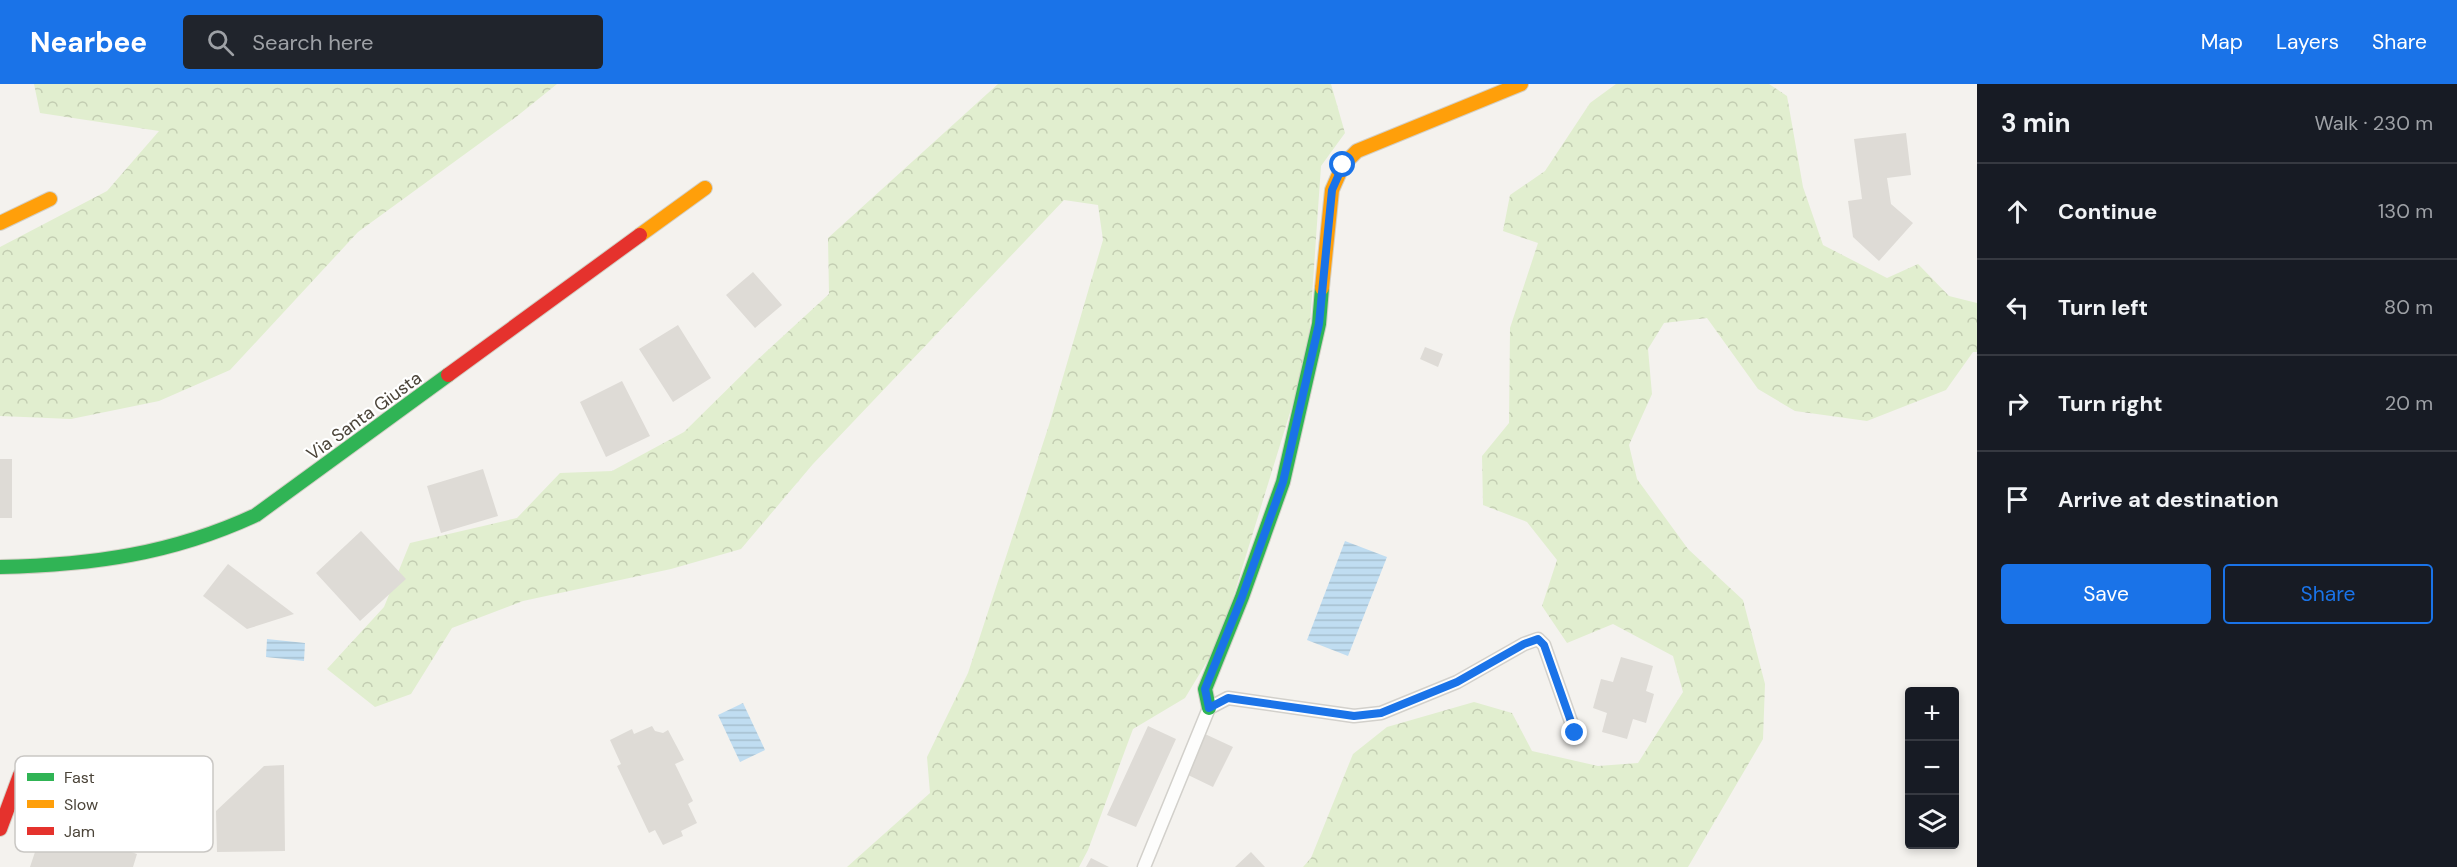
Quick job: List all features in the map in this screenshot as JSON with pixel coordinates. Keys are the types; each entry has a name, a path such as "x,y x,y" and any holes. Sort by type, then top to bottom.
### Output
{"street":[{"path":"1209,708 1205,689 1242,597 1283,482 1319,324 1332,190 1343,165 1357,151 1521,84"},
{"name":"Via Santa Giusta","path":"0,567 53,566 131,557 209,537 256,515 272,506 705,188"},
{"path":"0,223 50,199"},
{"path":"0,830 15,788"}],"lane":[{"path":"1144,867 1209,708 1228,698 1354,716 1381,713 1457,682 1524,644 1538,639 1544,645 1575,733"}],"green space":[{"path":"34,84 557,84 516,117 358,232 230,370 159,401 71,419 0,416 0,247 107,191 159,131 40,113"},
{"path":"998,84 1331,84 1345,133 1321,166 1308,354 1220,640 1185,698 1133,729 1088,850 1079,867 847,867 930,793 927,757 968,673 1049,425 1103,240 1098,205 1064,200 813,464 741,549 671,569 523,601 452,628 411,694 375,707 327,669 384,607 410,543 517,518 560,473 612,471 684,432 829,294 828,238"},
{"path":"1616,84 1769,84 1787,96 1803,187 1823,245 1887,278 1918,264 1949,296 1977,303 1977,352 1973,352 1946,390 1867,421 1795,411 1758,389 1707,318 1664,323 1648,349 1652,394 1629,445 1637,479 1688,549 1743,600 1765,684 1763,739 1688,867 1303,867 1311,858 1353,754 1387,727 1474,702 1512,713 1532,751 1598,766 1638,763 1683,692 1673,656 1613,624 1567,643 1542,606 1557,560 1527,522 1483,505 1482,456 1509,423 1510,328 1538,243 1503,231 1510,195 1545,171 1590,103"}],"water":[{"path":"1345,541 1387,557 1348,656 1307,640"},
{"path":"267,639 305,643 304,661 266,657"},
{"path":"743,703 765,750 740,762 718,715"}],"building":[{"path":"1906,133 1911,175 1887,178 1891,204 1913,223 1879,261 1853,237 1848,201 1862,199 1854,139"},
{"path":"753,272 782,305 755,328 726,295"},
{"path":"678,325 711,378 673,402 639,349"},
{"path":"1425,347 1443,354 1438,367 1420,359"},
{"path":"622,381 650,436 606,457 580,402"},
{"path":"0,459 12,459 12,518 0,518"},
{"path":"483,469 498,516 441,533 427,486"},
{"path":"361,531 406,579 360,621 316,573"},
{"path":"228,564 294,614 247,629 203,596"},
{"path":"1621,657 1653,666 1646,691 1654,694 1646,723 1633,719 1627,739 1602,732 1607,713 1593,708 1601,679 1613,682"},
{"path":"652,726 655,731 663,733 668,730 684,760 675,764 693,801 688,804 697,823 681,831 683,836 663,845 655,830 649,833 617,766 621,764 610,740 632,729 634,734"},
{"path":"1148,726 1176,739 1136,827 1107,815"},
{"path":"1205,734 1233,747 1213,787 1186,774"},
{"path":"284,765 285,851 217,852 216,811 264,766"},
{"path":"35,852 131,852 137,854 133,867 30,867"},
{"path":"1251,852 1265,867 1235,867"},
{"path":"1091,858 1109,867 1086,867"}],"traffic: fast":[{"path":"1209,708 1205,689 1242,597 1283,482 1319,324 1322,288"},
{"path":"0,567 67,564 131,555 194,539 256,515 448,375"}],"traffic: slow":[{"path":"1322,288 1332,190 1343,165 1357,151 1521,84"},
{"path":"640,235 705,188"},
{"path":"0,223 50,199"}],"traffic: jam":[{"path":"448,375 640,235"},
{"path":"0,829 15,788"}],"route":[{"path":"1343,165 1332,190 1319,324 1283,482 1242,597 1205,689 1209,708 1228,698 1354,716 1381,713 1457,682 1524,644 1538,639 1544,645 1575,733"}]}
